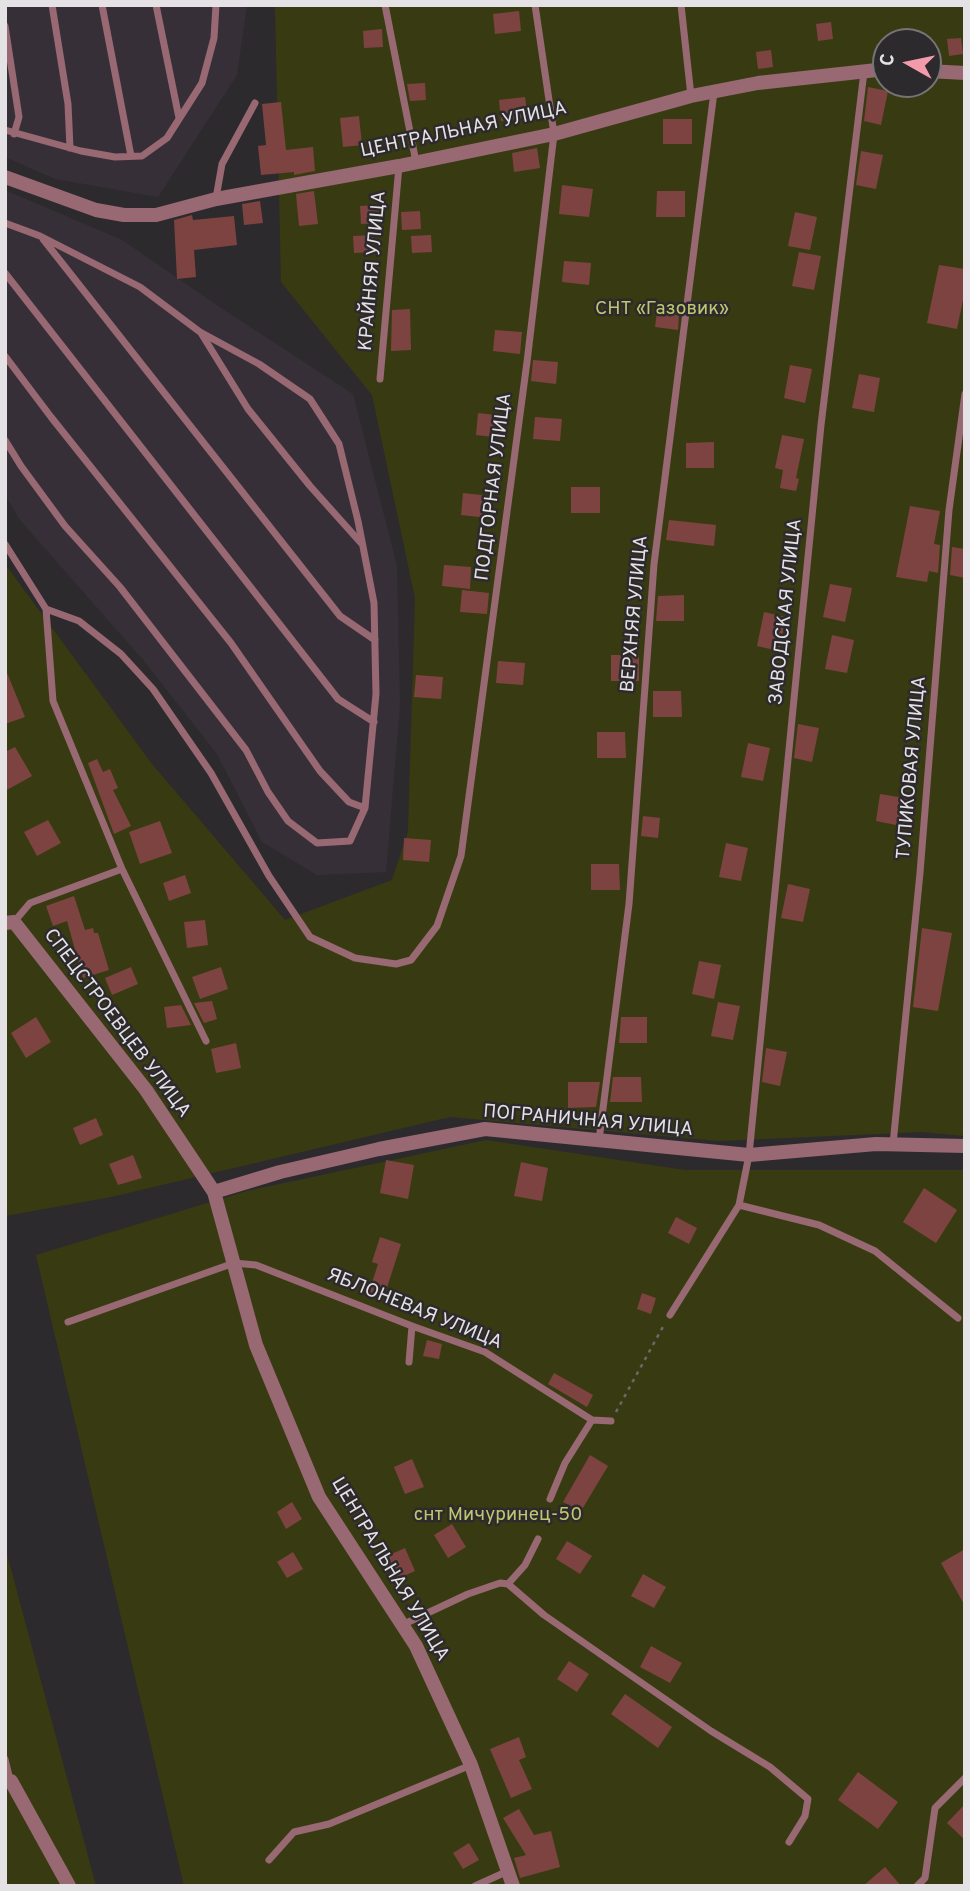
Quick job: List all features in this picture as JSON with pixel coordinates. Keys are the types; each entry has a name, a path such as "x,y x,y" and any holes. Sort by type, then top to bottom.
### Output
{"street":[{"name":"ЦЕНТРАЛЬНАЯ УЛИЦА","path":"5,177 96,210 124,215 156,215 216,199 399,166 554,134 691,96 758,83 872,71"},
{"path":"942,72 965,73"},
{"name":"СПЕЦСТРОЕВЦЕВ УЛИЦА","path":"10,922 146,1090 214,1192"},
{"name":"ПОГРАНИЧНАЯ УЛИЦА","path":"214,1192 280,1172 379,1149 485,1129 749,1156 893,1144 965,1146"},
{"name":"ЦЕНТРАЛЬНАЯ УЛИЦА","path":"214,1192 256,1345 320,1497 416,1646 471,1765 513,1886"},
{"path":"8,1780 69,1886"}],"lane":[{"path":"52,5 68,104 70,148"},
{"path":"102,5 131,156"},
{"path":"156,5 179,118"},
{"path":"5,130 115,157 142,156 167,138 202,82 214,38 216,5"},
{"path":"385,5 416,162"},
{"name":"ПОДГОРНАЯ УЛИЦА","path":"46,609 79,621 121,654 153,689 211,773 269,876 310,937 355,958 396,964 411,960 437,926 461,856 523,390 554,134 535,5"},
{"path":"681,5 691,96"},
{"path":"5,26 19,117 14,134"},
{"name":"ЗАВОДСКАЯ УЛИЦА","path":"739,1205 749,1156 821,425 864,72"},
{"name":"ВЕРХНЯЯ УЛИЦА","path":"600,1140 629,904 654,564 714,92"},
{"path":"216,199 222,164 255,103"},
{"name":"КРАЙНЯЯ УЛИЦА","path":"380,379 399,166"},
{"path":"5,223 40,236 140,287 200,332 259,364 310,399 339,444 374,603 374,722 365,807 350,841 317,843 288,821 268,792 246,750 120,587 65,526 5,440"},
{"path":"40,236 340,616 375,640"},
{"path":"5,273 338,699 374,722"},
{"path":"200,332 248,409 310,486 363,545"},
{"path":"5,356 231,643 320,772 349,802 365,807"},
{"name":"ТУПИКОВАЯ УЛИЦА","path":"893,1144 920,873 949,510 965,394"},
{"path":"5,544 46,609 53,701 122,869 206,1041"},
{"path":"10,922 30,903 122,869"},
{"path":"670,1315 739,1205 819,1225 875,1251 958,1318"},
{"path":"68,1322 234,1263"},
{"name":"ЯБЛОНЕВАЯ УЛИЦА","path":"234,1263 256,1265 485,1352 592,1420 611,1422"},
{"path":"409,1362 412,1326"},
{"path":"550,1499 565,1463 592,1420"},
{"path":"508,1584 525,1564 538,1539"},
{"path":"402,1625 468,1594 500,1583 508,1584 544,1615 711,1731 770,1767 808,1799 805,1816 789,1842"},
{"path":"5,1759 8,1780"},
{"path":"269,1860 294,1832 329,1824 471,1765"},
{"path":"917,1886 925,1878 935,1808 965,1778"},
{"path":"475,1886 509,1871"}],"path":[{"path":"611,1422 670,1315"}],"shaded area":[{"path":"5,5 247,5 237,75 158,197 55,179 5,157"},
{"path":"5,190 122,240 353,394 397,566 400,705 386,872 317,875 262,842 217,754 144,661 20,520 5,495"}],"green space":[{"name":"СНТ «Газовик»","path":"275,5 965,5 965,1136 922,1132 718,1141 450,1117 111,1197 5,1216 5,564 152,764 285,920 392,880 408,832 415,598 372,395 281,282"},
{"name":"снт Мичуринец-50","path":"486,1140 685,1170 965,1170 965,1886 184,1886 36,1255 247,1191"},
{"path":"5,1547 96,1886 5,1886"}],"building":[{"path":"519,11 521,31 495,34 493,14"},
{"path":"831,22 833,39 818,41 816,24"},
{"path":"382,29 383,47 364,48 363,31"},
{"path":"961,38 963,54 949,56 947,39"},
{"path":"771,50 773,67 758,69 756,52"},
{"path":"425,83 426,100 410,101 407,84"},
{"path":"868,87 872,88 872,98 887,98 881,125 864,121"},
{"path":"525,97 528,117 501,121 499,100"},
{"path":"281,102 286,150 313,147 315,171 294,175 294,172 261,175 258,146 266,145 262,104"},
{"path":"359,116 362,145 343,147 340,118"},
{"path":"663,119 692,119 692,144 663,144"},
{"path":"537,148 540,168 514,172 512,153"},
{"path":"861,151 883,155 876,189 856,185"},
{"path":"562,185 593,189 589,217 559,214"},
{"path":"314,191 318,224 299,226 296,194"},
{"path":"657,191 685,191 685,217 656,217"},
{"path":"260,201 263,223 244,225 242,204"},
{"path":"379,205 380,223 361,224 360,206"},
{"path":"420,211 421,229 402,230 401,212"},
{"path":"795,212 817,217 810,250 788,246"},
{"path":"192,215 193,220 234,216 237,245 194,250 196,277 177,279 174,220"},
{"path":"373,235 374,252 354,253 353,236"},
{"path":"431,235 432,252 412,253 411,236"},
{"path":"799,252 821,256 814,290 792,286"},
{"path":"564,261 591,263 589,285 562,282"},
{"path":"939,265 965,269 965,290 957,329 927,323"},
{"path":"410,309 411,350 391,351 392,310"},
{"path":"657,312 679,315 678,330 655,327"},
{"path":"495,330 522,332 520,354 493,351"},
{"path":"533,360 558,362 556,384 531,381"},
{"path":"790,365 812,369 805,403 784,398"},
{"path":"859,374 880,378 874,412 852,408"},
{"path":"478,413 505,416 503,438 476,435"},
{"path":"535,417 562,419 560,441 533,439"},
{"path":"782,435 804,439 796,491 780,488 783,470 775,468"},
{"path":"714,442 714,468 686,468 686,443"},
{"path":"571,487 600,487 600,513 571,513"},
{"path":"463,493 490,496 488,518 461,515"},
{"path":"910,506 940,511 934,544 940,545 938,573 929,571 927,582 896,577"},
{"path":"669,520 716,525 714,546 666,540"},
{"path":"952,547 965,549 965,578 950,575"},
{"path":"444,565 471,567 470,589 442,586"},
{"path":"830,584 852,588 845,622 823,617"},
{"path":"462,590 489,593 487,614 460,612"},
{"path":"684,595 684,621 656,621 658,596"},
{"path":"764,612 786,617 779,651 757,646"},
{"path":"832,635 854,640 847,673 825,669"},
{"path":"611,655 639,655 639,681 611,681"},
{"path":"498,661 525,663 523,685 496,683"},
{"path":"5,668 25,717 5,724"},
{"path":"416,675 443,677 441,699 414,697"},
{"path":"653,691 681,691 682,717 653,717"},
{"path":"798,724 819,728 812,762 794,758"},
{"path":"597,732 625,732 626,758 597,758"},
{"path":"748,743 770,748 763,781 741,777"},
{"path":"15,747 32,776 5,791 5,752"},
{"path":"97,759 103,772 110,769 118,788 113,790 131,826 114,834 88,763"},
{"path":"880,794 911,799 906,827 876,821"},
{"path":"643,816 660,818 658,838 641,836"},
{"path":"48,820 61,843 37,856 24,832"},
{"path":"160,821 172,853 140,864 129,832"},
{"path":"404,838 431,840 429,862 403,860"},
{"path":"726,843 748,848 741,881 719,877"},
{"path":"591,864 619,864 620,890 591,890"},
{"path":"185,875 191,893 169,901 163,883"},
{"path":"788,884 810,889 803,922 781,918"},
{"path":"74,896 85,930 93,928 94,933 98,933 109,970 83,978 67,921 53,926 46,906"},
{"path":"205,920 208,945 187,948 184,922"},
{"path":"922,928 952,933 938,1011 913,1007"},
{"path":"699,961 721,965 714,999 692,994"},
{"path":"131,967 138,984 112,995 105,978"},
{"path":"221,967 228,989 200,999 192,977"},
{"path":"212,1001 217,1019 204,1023 194,1003"},
{"path":"718,1002 740,1006 733,1040 711,1036"},
{"path":"181,1005 191,1025 167,1028 164,1007"},
{"path":"36,1017 51,1042 26,1058 11,1033"},
{"path":"621,1017 647,1017 647,1043 619,1043"},
{"path":"236,1043 241,1068 216,1073 211,1049"},
{"path":"766,1048 787,1052 780,1086 762,1082"},
{"path":"613,1077 641,1077 642,1102 610,1102"},
{"path":"568,1082 600,1082 596,1107 568,1108"},
{"path":"96,1118 103,1135 80,1145 73,1128"},
{"path":"133,1155 142,1178 118,1185 109,1164"},
{"path":"386,1160 414,1165 408,1199 380,1193"},
{"path":"521,1162 548,1168 542,1201 514,1196"},
{"path":"924,1188 957,1210 936,1243 903,1222"},
{"path":"676,1217 697,1228 689,1244 668,1233"},
{"path":"380,1237 401,1244 384,1297 369,1292 378,1264 372,1262"},
{"path":"642,1293 656,1298 651,1314 637,1309"},
{"path":"427,1340 442,1344 439,1359 423,1356"},
{"path":"554,1373 593,1395 587,1407 548,1384"},
{"path":"590,1455 608,1466 581,1511 563,1502"},
{"path":"412,1459 424,1487 405,1494 394,1467"},
{"path":"292,1502 302,1519 286,1529 277,1512"},
{"path":"452,1524 466,1547 448,1558 434,1535"},
{"path":"567,1541 592,1556 580,1574 556,1559"},
{"path":"405,1548 415,1571 397,1579 387,1556"},
{"path":"965,1549 965,1606 941,1563"},
{"path":"293,1552 303,1569 287,1578 277,1562"},
{"path":"643,1574 666,1587 654,1608 631,1596"},
{"path":"651,1646 682,1663 670,1683 640,1667"},
{"path":"569,1661 589,1674 577,1692 557,1679"},
{"path":"625,1694 672,1727 658,1748 611,1714"},
{"path":"519,1737 526,1757 519,1760 532,1789 511,1798 490,1749"},
{"path":"858,1772 898,1802 878,1829 838,1800"},
{"path":"965,1804 965,1840 947,1823"},
{"path":"519,1809 534,1835 551,1831 560,1867 520,1878 514,1858 526,1855 503,1818"},
{"path":"469,1843 479,1860 463,1869 453,1853"},
{"path":"885,1867 901,1886 863,1886"}]}
